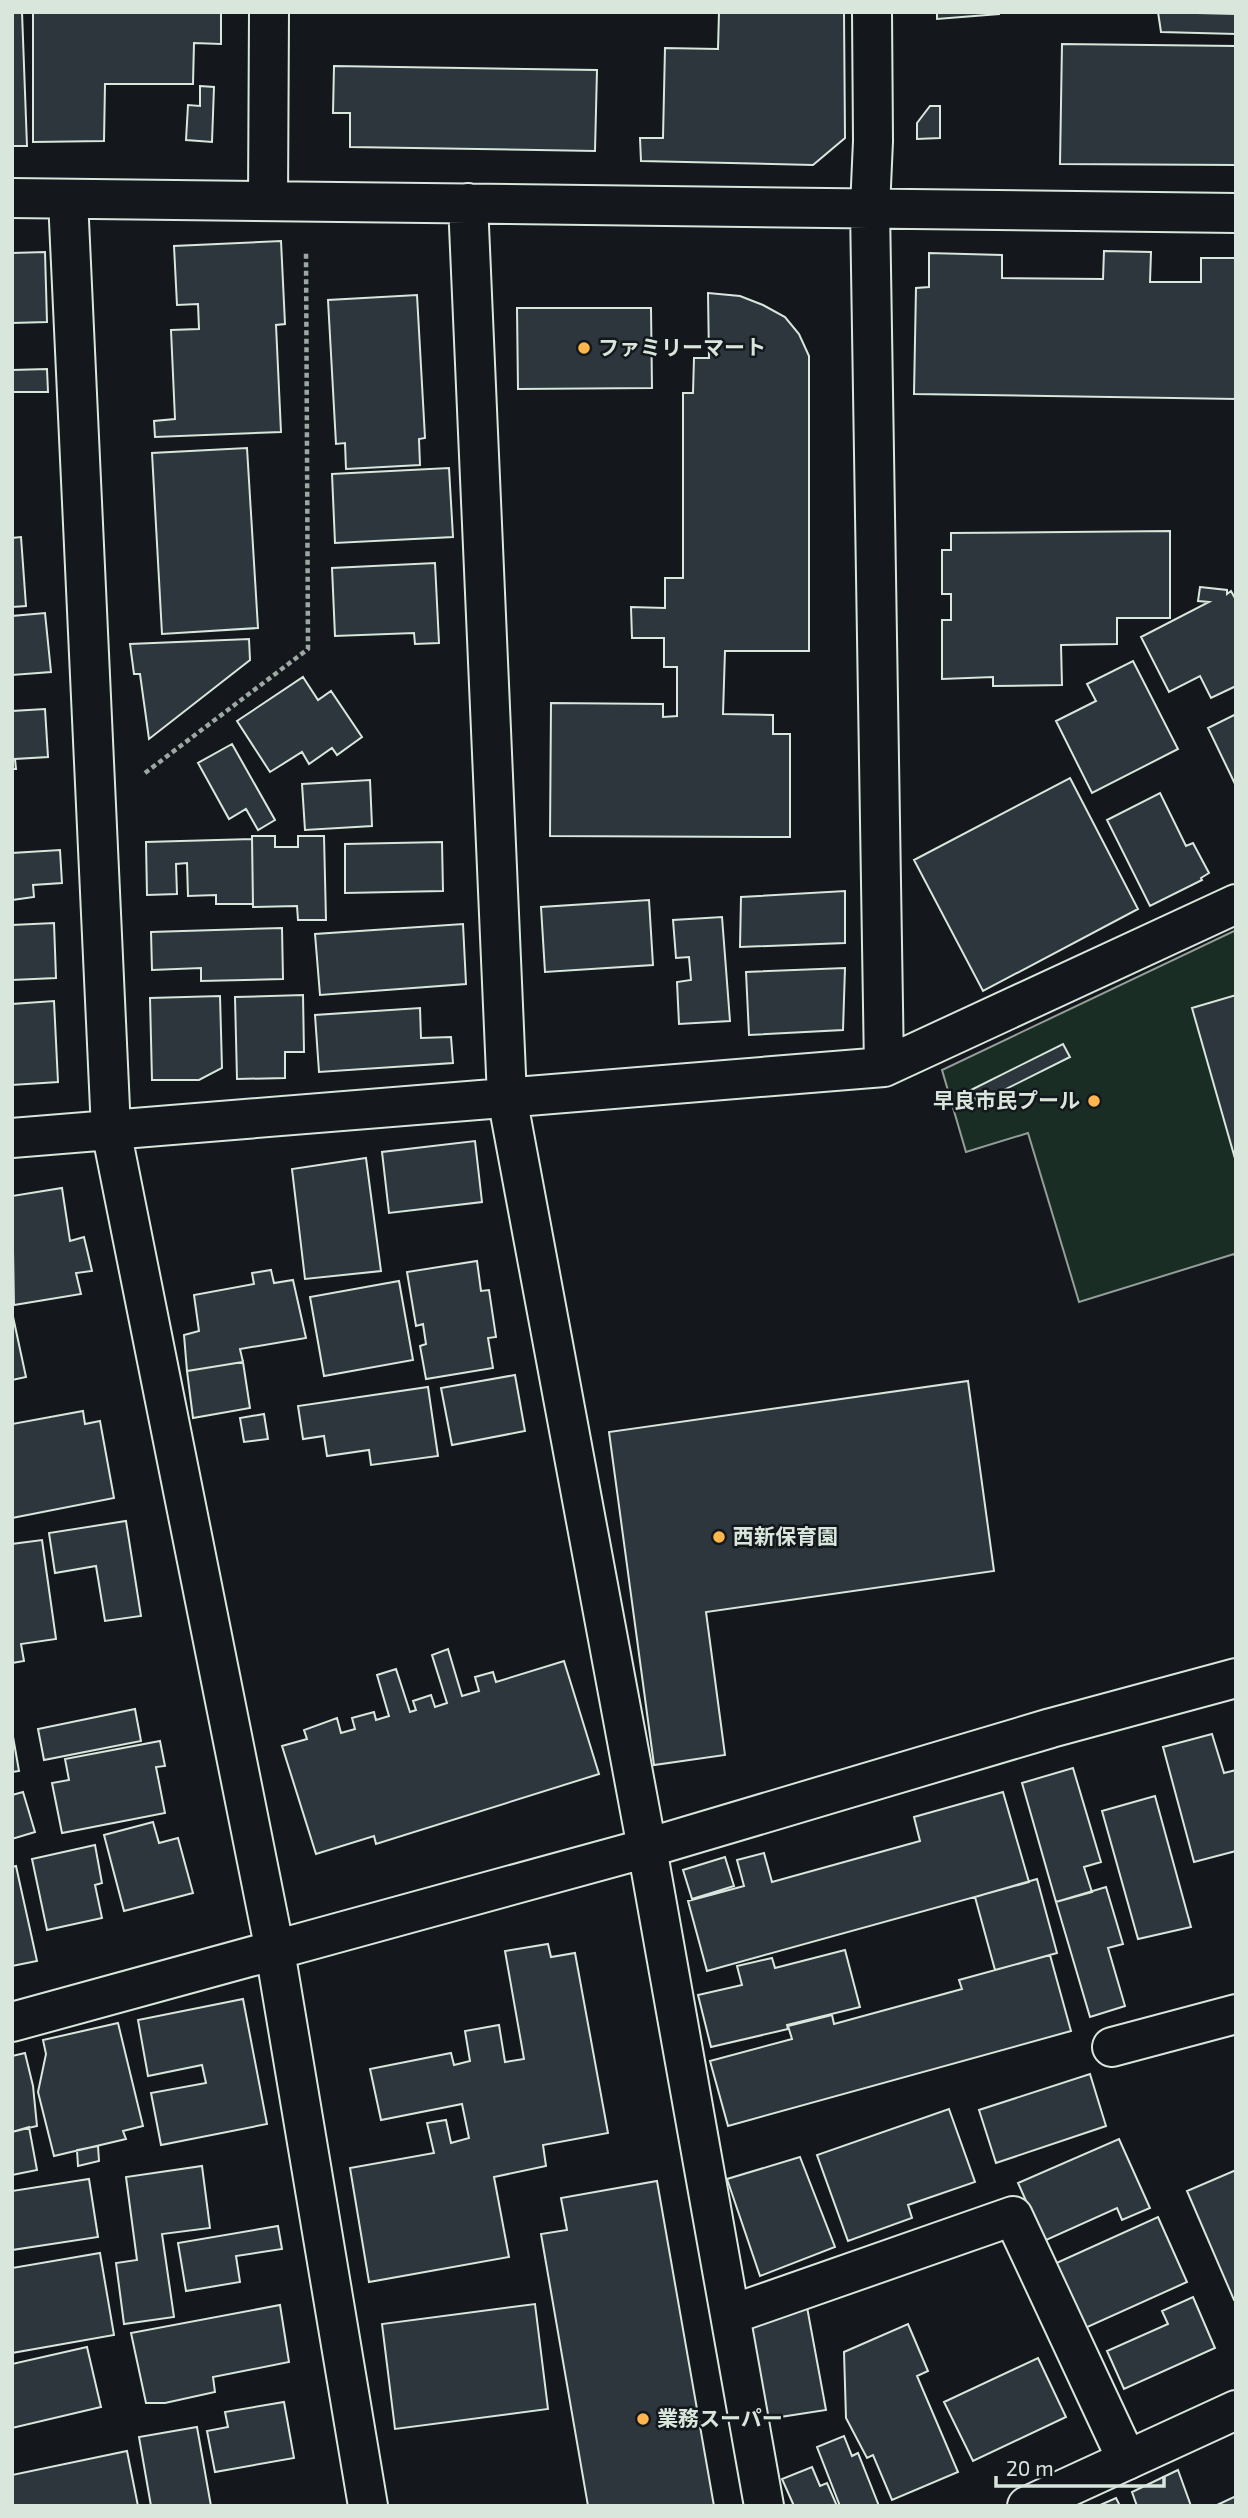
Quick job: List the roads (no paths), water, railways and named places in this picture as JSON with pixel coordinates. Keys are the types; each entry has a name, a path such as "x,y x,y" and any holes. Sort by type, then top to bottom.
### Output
{"street":[{"path":"268,201 269,12"},
{"path":"872,12 873,141 870,208 884,1068"},
{"path":"12,198 1236,213"},
{"path":"68,199 111,1130 275,1951 368,2506"},
{"path":"468,203 507,1097 646,1847 764,2506"},
{"path":"12,1138 884,1068 1236,904"},
{"path":"12,2022 646,1847 1051,1728 1236,1678"},
{"path":"1112,2047 1236,2014"},
{"path":"730,2315 1013,2216 1127,2460"},
{"path":"1027,2506 1236,2410"}],"place":[{"name":"ファミリーマート","path":"584,348"},
{"name":"早良市民プール","path":"1094,1101"},
{"name":"西新保育園","path":"719,1537"},
{"name":"業務スーパー","path":"643,2419"}]}
